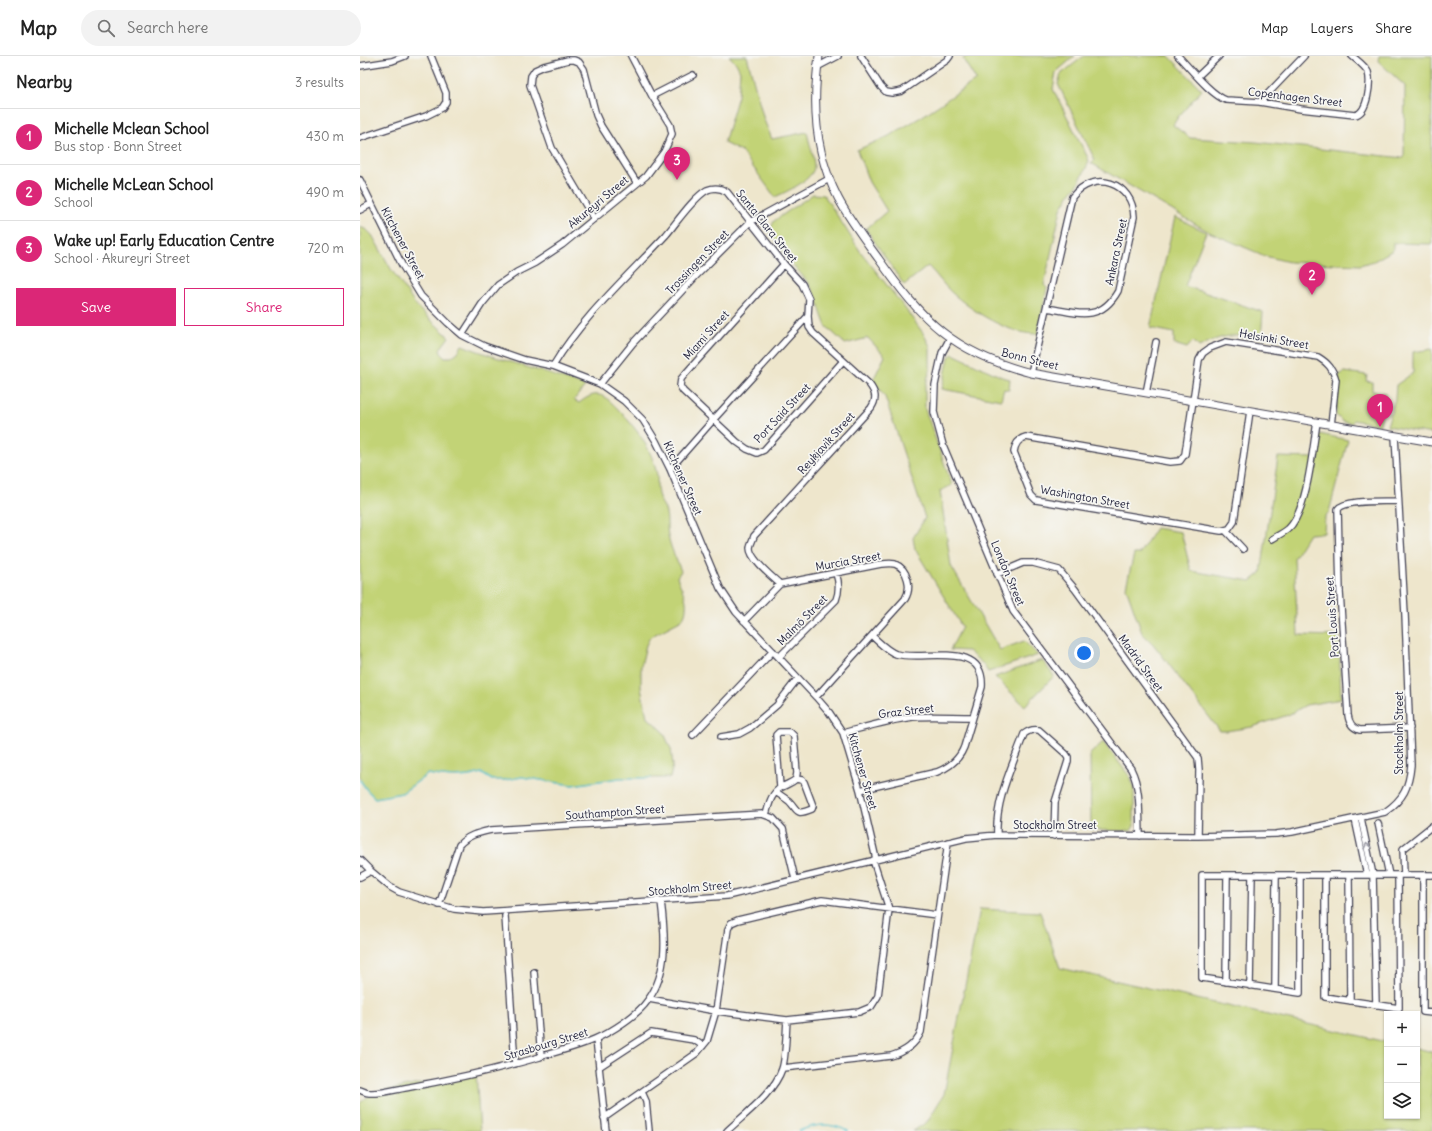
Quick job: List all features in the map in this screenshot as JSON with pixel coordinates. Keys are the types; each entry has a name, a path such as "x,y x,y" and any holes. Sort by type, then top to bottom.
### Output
{"street":[{"path":"360,66 392,61 406,56"},
{"path":"360,138 426,116 442,108 446,102 446,94 431,56"},
{"name":"Akureyri Street","path":"462,335 482,304 498,285 517,272 535,263 562,246 646,176 664,152 672,134 670,125 652,96 631,56"},
{"name":"Bonn Street","path":"818,56 815,106 817,128 822,158 829,179 838,198 852,222 909,300 931,323 967,349 990,360 1031,373 1432,442"},
{"path":"817,67 838,56"},
{"path":"861,56 881,87 886,92 892,93 902,91 947,60 950,56"},
{"name":"Copenhagen Street","path":"1178,56 1215,94 1222,99 1260,102 1301,109 1358,114 1366,104 1369,78 1365,67 1352,56"},
{"path":"1198,76 1218,56"},
{"path":"1260,102 1304,56"},
{"path":"594,219 547,137 530,85 531,76 534,70 568,60 579,62 584,69 596,115 637,183"},
{"path":"652,96 693,75"},
{"name":"Trossingen Street","path":"600,384 638,337 750,222 829,179"},
{"name":"Kitchener Street","path":"360,180 402,265 421,296 462,335 504,354 553,366 600,384 624,401 643,420 656,441 670,470 720,588 736,612 816,697 829,712 843,733 860,790 875,860 889,909"},
{"name":"Ankara Street","path":"1031,373 1072,198 1084,185 1094,182 1109,183 1120,188 1131,202 1134,217 1118,291 1115,297 1106,307 1099,311 1089,313 1047,308"},
{"name":"Santa Clara Street","path":"553,366 577,333 605,299 703,193 712,188 723,189 727,192 784,264 802,284 807,293 809,303 808,316"},
{"path":"360,210 371,204"},
{"name":"Miami Street","path":"714,419 683,391 680,386 681,379 784,264"},
{"path":"670,470 714,419 808,316"},
{"name":"Reykjavik Street","path":"780,584 752,556 750,547 754,536 871,408 875,401 875,394 872,388 813,333 809,327 808,316"},
{"name":"London Street","path":"950,338 942,353 936,380 934,403 936,424 943,445 1016,616 1131,769 1137,783 1140,836"},
{"path":"1146,393 1156,342"},
{"name":"Helsinki Street","path":"1192,401 1199,360 1206,350 1218,344 1226,342 1318,357 1325,361 1334,373 1336,380 1331,425"},
{"name":"Port Said Street","path":"714,419 743,446 754,453 759,453 764,450 843,361"},
{"name":"Washington Street","path":"1192,401 1185,454 1180,461 1175,462 1026,437 1018,441 1014,452 1031,495 1036,500 1220,532 1226,531"},
{"path":"1243,550 1226,531 1232,526 1235,519 1250,411"},
{"path":"1272,539 1288,529 1293,523 1302,504 1309,473 1317,422"},
{"name":"Stockholm Street","path":"360,860 390,887 399,892 461,911 483,912 727,896 966,838 997,835 1198,836 1276,834 1358,819 1385,812 1395,805 1407,788 1410,778 1411,765 1406,614 1395,436"},
{"name":"Port Louis Street","path":"1398,501 1350,503 1340,506 1338,509 1340,592 1348,715 1350,724 1356,729 1360,730 1410,728"},
{"name":"Madrid Street","path":"997,574 1023,563 1033,563 1059,570 1075,590 1198,758 1198,836"},
{"name":"Murcia Street","path":"780,584 890,564 900,568 908,581 907,596 816,697"},
{"name":"Malmö Street","path":"779,657 836,600 839,590 839,580 836,573"},
{"path":"744,621 780,584"},
{"path":"860,790 937,772 951,765 961,754 981,691 982,682 976,665 970,659 959,656 898,655 886,649 872,636"},
{"path":"693,735 773,651"},
{"path":"721,737 739,734 750,728 777,705 798,678"},
{"name":"Graz Street","path":"843,733 872,725 913,718 972,717"},
{"path":"997,835 999,802 1024,734 1034,729 1039,730 1068,757 1067,765 1055,802 1054,836"},
{"path":"780,787 776,735 779,732 790,732 794,736 797,773 796,779"},
{"path":"776,792 790,802 795,811 798,812 812,809 813,806 804,782 796,779 780,787 772,796 766,815 776,820 784,829 795,879"},
{"name":"Southampton Street","path":"439,905 457,849 464,840 477,833 499,830 747,814 766,815"},
{"path":"1358,819 1370,875 1376,1005"},
{"path":"1378,823 1389,875"},
{"path":"1326,875 1325,997 1399,1008 1401,875 1403,849 1432,826"},
{"path":"783,1068 891,1056 900,1054 913,1044 921,1032 948,842"},
{"path":"360,877 371,871"},
{"path":"1300,875 1300,993 1202,978 1202,875 1227,875 1252,875 1276,875 1300,875 1432,875"},
{"path":"1226,982 1227,875"},
{"path":"1250,986 1252,875"},
{"path":"1275,989 1276,875"},
{"path":"1349,875 1350,1001"},
{"path":"1423,875 1423,1012 1432,1013"},
{"path":"604,1118 697,1053 707,1041 716,1011 728,929 731,923 822,900 938,915"},
{"name":"Strasbourg Street","path":"360,1090 367,1093 427,1084 515,1064 569,1049 596,1039 636,1012 649,999 658,982 665,938 661,901"},
{"path":"649,999 716,1011 787,1020 858,1012 871,1007 878,996 889,909"},
{"path":"505,916 515,1064"},
{"path":"534,972 541,1056"},
{"path":"727,1131 762,1098 776,1081 783,1068 787,1020"},
{"path":"599,1067 651,1033 694,1040 703,1046"},
{"path":"596,1039 606,1131"},
{"path":"642,1092 646,1101 649,1131"}],"green space":[{"path":"729,56 747,56 764,120 772,139 807,132 813,158 814,167 812,172 804,181 775,197 742,152 724,143 738,96 740,71 736,63"},
{"path":"967,56 1075,56 1056,72 1053,89 1089,162 1078,184 1071,192 1061,209 1044,285 1047,288 1038,334 1015,331 980,314 951,292 928,266 904,285 866,229 887,211 869,182 857,150 887,137 921,117 976,80 963,59"},
{"path":"1084,56 1169,56 1202,90 1178,117 1173,125 1190,138 1255,142 1404,158 1405,86 1378,61 1379,56 1432,56 1432,244 1393,243 1393,250 1374,261 1360,265 1289,262 1265,256 1209,232 1091,163 1095,160 1058,84 1061,74"},
{"path":"813,194 824,195 860,251 904,307 923,333 930,346 930,369 925,388 925,409 952,485 940,491 951,566 1000,650 1024,641 1038,655 988,672 983,664 968,651 950,650 962,627 915,549 913,538 925,518 885,397 873,380 885,356 868,338 845,344 826,326 818,301 808,282 791,263 769,232 774,221"},
{"path":"1175,217 1206,232 1185,286 1263,312 1261,338 1229,336 1222,337 1199,347 1193,341 1187,348 1174,344 1174,333 1150,328"},
{"path":"360,227 367,230 372,235 391,269 417,307 449,337 440,349 441,353 445,357 451,357 458,352 462,345 585,386 574,400 579,403 595,395 600,395 608,399 631,423 647,447 655,465 657,489 667,516 669,540 681,571 677,577 685,597 686,604 682,620 650,637 646,645 641,666 641,688 647,717 663,731 671,749 673,765 670,778 620,778 572,785 522,777 505,780 492,780 481,773 454,777 428,774 402,793 375,798 360,780"},
{"path":"1432,349 1432,434 1387,426 1395,399 1396,385 1413,373 1413,352"},
{"path":"953,354 1002,377 1010,379 1009,390 1004,389 1001,400 942,389 949,357"},
{"path":"1345,372 1367,375 1366,381 1372,382 1372,391 1386,393 1380,425 1353,420 1352,423 1343,422 1336,415 1339,375"},
{"path":"1320,434 1348,440 1329,512 1325,516 1324,533 1309,534 1294,558 1298,635 1339,636 1341,699 1306,705 1288,715 1252,727 1220,731 1154,645 1142,633 1126,587 1134,554 1139,554 1156,528 1181,532 1191,571 1251,581 1261,573 1278,457 1316,458"},
{"path":"1042,660 1054,676 1025,706 995,677"},
{"path":"1103,742 1131,778 1134,791 1134,826 1131,831 1091,830 1090,754"},
{"path":"980,909 1040,912 1060,968 1384,1041 1384,1119 1420,1119 1420,1049 1432,1052 1432,1131 913,1131 927,1122 944,1094"},
{"path":"476,1073 480,1131 360,1131 360,1103 372,1093"}],"waterway":[{"path":"360,780 375,798 402,793 428,774 454,777 481,773 492,780 505,780 522,777 572,785 620,778 651,778"},
{"path":"799,1131 818,1125 836,1126 848,1131"}],"place":[{"name":"Wake up! Early Education Centre","path":"677,180"},
{"name":"Michelle McLean School","path":"1312,295"},
{"name":"Michelle Mclean School","path":"1380,427"}]}
